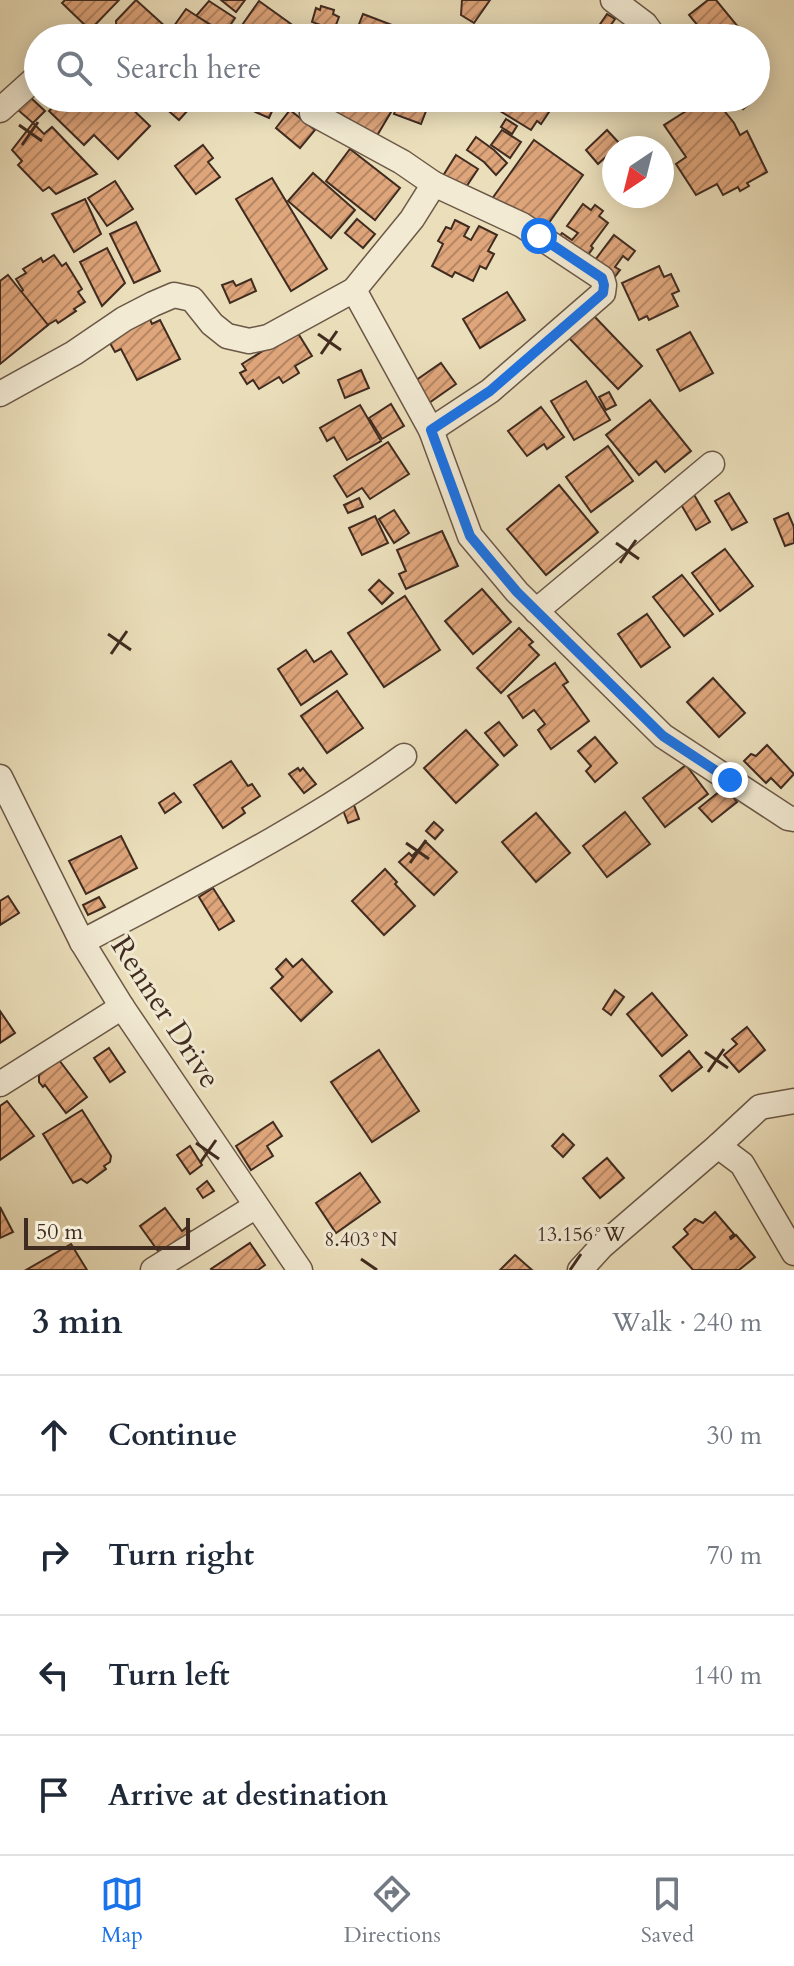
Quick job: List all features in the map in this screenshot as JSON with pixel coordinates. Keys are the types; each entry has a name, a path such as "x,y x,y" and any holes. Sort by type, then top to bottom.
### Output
{"street":[{"path":"613,0 645,24"},
{"path":"0,110 24,89"},
{"path":"312,113 402,162 434,184 522,225 602,278 603,293 490,391 431,430"},
{"path":"0,394 74,353 124,319 174,295 192,299 212,324 227,336 249,341 268,337 354,290 412,219 434,184"},
{"path":"354,290 431,430 470,536 517,592 663,736 794,819"},
{"path":"536,611 712,464"},
{"path":"82,942 282,836 357,790 404,756"},
{"name":"Renner Drive","path":"0,777 82,942 122,1007 300,1270"},
{"path":"0,1084 122,1007"},
{"path":"580,1270 602,1246 760,1107 794,1101"},
{"path":"718,1146 742,1164 794,1253"},
{"path":"153,1270 256,1206"}],"building":[{"path":"65,0 119,0 96,24 84,24 62,3"},
{"path":"136,0 163,24 116,24"},
{"path":"221,0 245,0 236,12"},
{"path":"462,0 490,0 474,23 461,15"},
{"path":"708,0 716,0 736,24 696,24 689,15"},
{"path":"209,1 235,18 231,24 210,24 196,16"},
{"path":"259,1 291,24 243,24"},
{"path":"321,6 334,10 333,14 339,17 336,24 312,22 316,8 320,10"},
{"path":"186,9 209,24 175,24"},
{"path":"363,14 389,24 359,24"},
{"path":"607,14 615,19 611,24 600,24"},
{"path":"24,104 24,112 44,112 33,123 18,110"},
{"path":"50,112 136,112 150,126 118,159 94,135 84,145"},
{"path":"170,112 186,112 179,120"},
{"path":"256,112 272,112 269,118"},
{"path":"288,112 292,112 315,130 300,148 276,128"},
{"path":"326,112 391,112 372,144 324,115"},
{"path":"395,112 426,112 421,124"},
{"path":"502,112 549,112 541,124 537,121 531,130"},
{"path":"685,112 725,112 740,135 747,131 767,172 747,183 749,186 740,191 738,187 723,195 717,184 696,195 676,164 686,157 664,125"},
{"path":"506,119 517,126 512,134 501,127"},
{"path":"33,123 44,134 52,127 97,174 56,194 49,187 43,191 18,165 22,161 12,150"},
{"path":"502,130 521,142 510,158 491,145"},
{"path":"607,130 613,136 602,136 602,160 598,164 586,150"},
{"path":"476,137 507,163 496,175 467,150"},
{"path":"534,140 583,175 533,245 484,210"},
{"path":"203,145 213,158 208,162 220,177 196,194 175,166"},
{"path":"350,149 400,188 375,220 326,181"},
{"path":"456,155 478,169 462,193 441,179"},
{"path":"313,173 355,210 331,238 288,201"},
{"path":"272,178 327,269 291,291 236,199"},
{"path":"115,181 133,209 107,226 88,198"},
{"path":"85,199 101,234 74,252 52,214"},
{"path":"583,204 591,210 595,205 603,211 599,216 608,223 583,262 550,248 562,233 572,240 578,233 567,226"},
{"path":"357,219 375,234 363,248 345,233"},
{"path":"455,220 469,227 464,236 471,240 479,226 497,235 488,251 494,254 486,269 480,266 473,281 455,272 452,277 432,266 443,244 438,241 446,227 451,229"},
{"path":"136,222 160,271 134,283 110,234"},
{"path":"614,235 635,251 628,260 623,256 615,267 620,270 607,287 586,272"},
{"path":"107,248 125,283 102,306 80,262"},
{"path":"54,255 62,266 66,263 82,289 78,292 85,302 58,323 56,320 46,326 40,316 36,318 20,293 23,290 16,279 26,273 23,269 41,258 43,262"},
{"path":"659,266 664,277 671,274 679,291 672,294 678,306 649,320 647,316 639,320 622,283"},
{"path":"8,275 48,325 0,364 0,281"},
{"path":"251,279 256,291 230,303 222,285 233,281 236,286"},
{"path":"507,292 525,320 480,348 463,319"},
{"path":"593,315 642,366 618,389 569,338"},
{"path":"149,317 152,324 160,320 180,359 137,380 121,349 115,352 107,338"},
{"path":"296,330 312,356 295,366 299,373 283,383 279,377 259,389 253,380 247,384 240,373 246,370 242,364"},
{"path":"690,332 713,373 680,391 657,350"},
{"path":"441,363 456,384 426,405 412,383"},
{"path":"361,370 369,388 345,398 338,380"},
{"path":"586,381 610,420 574,440 551,401"},
{"path":"609,392 616,405 606,410 599,397"},
{"path":"650,400 691,451 665,472 656,461 639,475 606,435"},
{"path":"391,404 404,426 382,439 369,418"},
{"path":"360,405 381,441 347,460 334,437 327,441 320,428"},
{"path":"541,407 564,437 547,449 544,444 527,456 508,431"},
{"path":"388,442 409,474 370,499 362,488 347,497 334,476"},
{"path":"608,446 633,481 591,512 566,477"},
{"path":"559,485 598,532 546,575 507,529"},
{"path":"693,493 710,522 696,530 679,501"},
{"path":"729,493 747,522 732,530 715,501"},
{"path":"359,498 363,507 348,513 344,505"},
{"path":"394,510 409,533 394,543 379,519"},
{"path":"788,513 794,527 794,543 785,546 774,519"},
{"path":"375,516 388,543 362,555 349,528"},
{"path":"442,531 458,566 406,589 399,574 406,571 397,550"},
{"path":"725,549 753,586 720,611 692,573"},
{"path":"682,575 713,614 684,636 653,597"},
{"path":"379,580 393,593 382,604 369,590"},
{"path":"482,589 511,622 473,654 445,621"},
{"path":"405,596 440,650 384,687 348,633"},
{"path":"647,614 670,647 641,667 618,634"},
{"path":"519,628 533,642 529,645 539,655 501,693 477,668"},
{"path":"306,650 314,662 331,651 347,674 301,705 278,669"},
{"path":"555,663 568,682 563,685 589,721 551,749 538,730 545,724 534,710 523,718 508,696"},
{"path":"713,678 745,713 719,737 687,702"},
{"path":"337,691 363,728 327,753 301,716"},
{"path":"499,722 517,745 504,756 485,733"},
{"path":"466,730 498,765 456,803 424,768"},
{"path":"595,737 617,763 595,782 586,771 591,766 578,751"},
{"path":"767,745 794,774 781,788 771,778 766,783 744,761 751,754 756,756"},
{"path":"231,761 248,786 252,784 260,796 242,808 245,813 223,828 194,785"},
{"path":"686,765 708,794 665,827 643,798"},
{"path":"298,768 300,771 303,768 316,784 304,793 289,774"},
{"path":"725,787 737,802 712,822 699,808"},
{"path":"174,793 181,802 165,813 159,803"},
{"path":"354,805 359,819 348,823 343,810"},
{"path":"625,812 650,844 607,877 583,846"},
{"path":"536,813 570,853 536,882 502,842"},
{"path":"434,822 443,830 435,839 426,831"},
{"path":"121,836 137,868 86,894 69,861"},
{"path":"426,842 457,872 434,895 399,862 409,853 412,856"},
{"path":"385,869 415,906 384,935 352,901"},
{"path":"213,888 234,921 219,930 199,897"},
{"path":"8,896 19,913 0,925 0,901"},
{"path":"99,897 105,907 88,915 83,905"},
{"path":"286,959 293,967 302,959 332,992 301,1021 271,988 283,977 276,969"},
{"path":"615,990 624,997 611,1015 603,1009"},
{"path":"652,993 687,1035 662,1056 627,1014"},
{"path":"0,1011 15,1033 0,1043"},
{"path":"747,1027 765,1050 739,1072 724,1055 737,1044 732,1039"},
{"path":"109,1048 125,1072 110,1082 94,1058"},
{"path":"379,1050 419,1111 372,1142 331,1082"},
{"path":"689,1051 702,1067 672,1091 660,1076"},
{"path":"59,1060 87,1097 66,1113 45,1085 43,1087 39,1082 39,1075"},
{"path":"7,1101 34,1136 0,1160 0,1106"},
{"path":"82,1110 111,1156 110,1162 104,1166 106,1169 87,1183 81,1179 73,1183 43,1134"},
{"path":"273,1122 282,1136 267,1146 273,1156 251,1170 236,1146"},
{"path":"563,1134 574,1145 563,1157 552,1146"},
{"path":"190,1146 202,1165 190,1174 177,1155"},
{"path":"607,1158 624,1178 600,1198 583,1178"},
{"path":"360,1173 380,1202 336,1233 316,1203"},
{"path":"207,1181 214,1191 203,1198 197,1189"},
{"path":"0,1207 13,1232 0,1238"},
{"path":"165,1208 182,1231 187,1227 201,1247 171,1269 140,1226"},
{"path":"715,1212 734,1234 731,1239 736,1235 755,1257 739,1270 693,1270 673,1247 688,1234 684,1229 695,1219 703,1223"},
{"path":"250,1243 265,1265 258,1270 211,1269"},
{"path":"71,1244 87,1270 26,1270"},
{"path":"515,1255 532,1270 500,1270"}],"route":[{"path":"539,236 602,278 603,293 490,391 431,430 470,536 517,592 663,736 730,780"}]}
